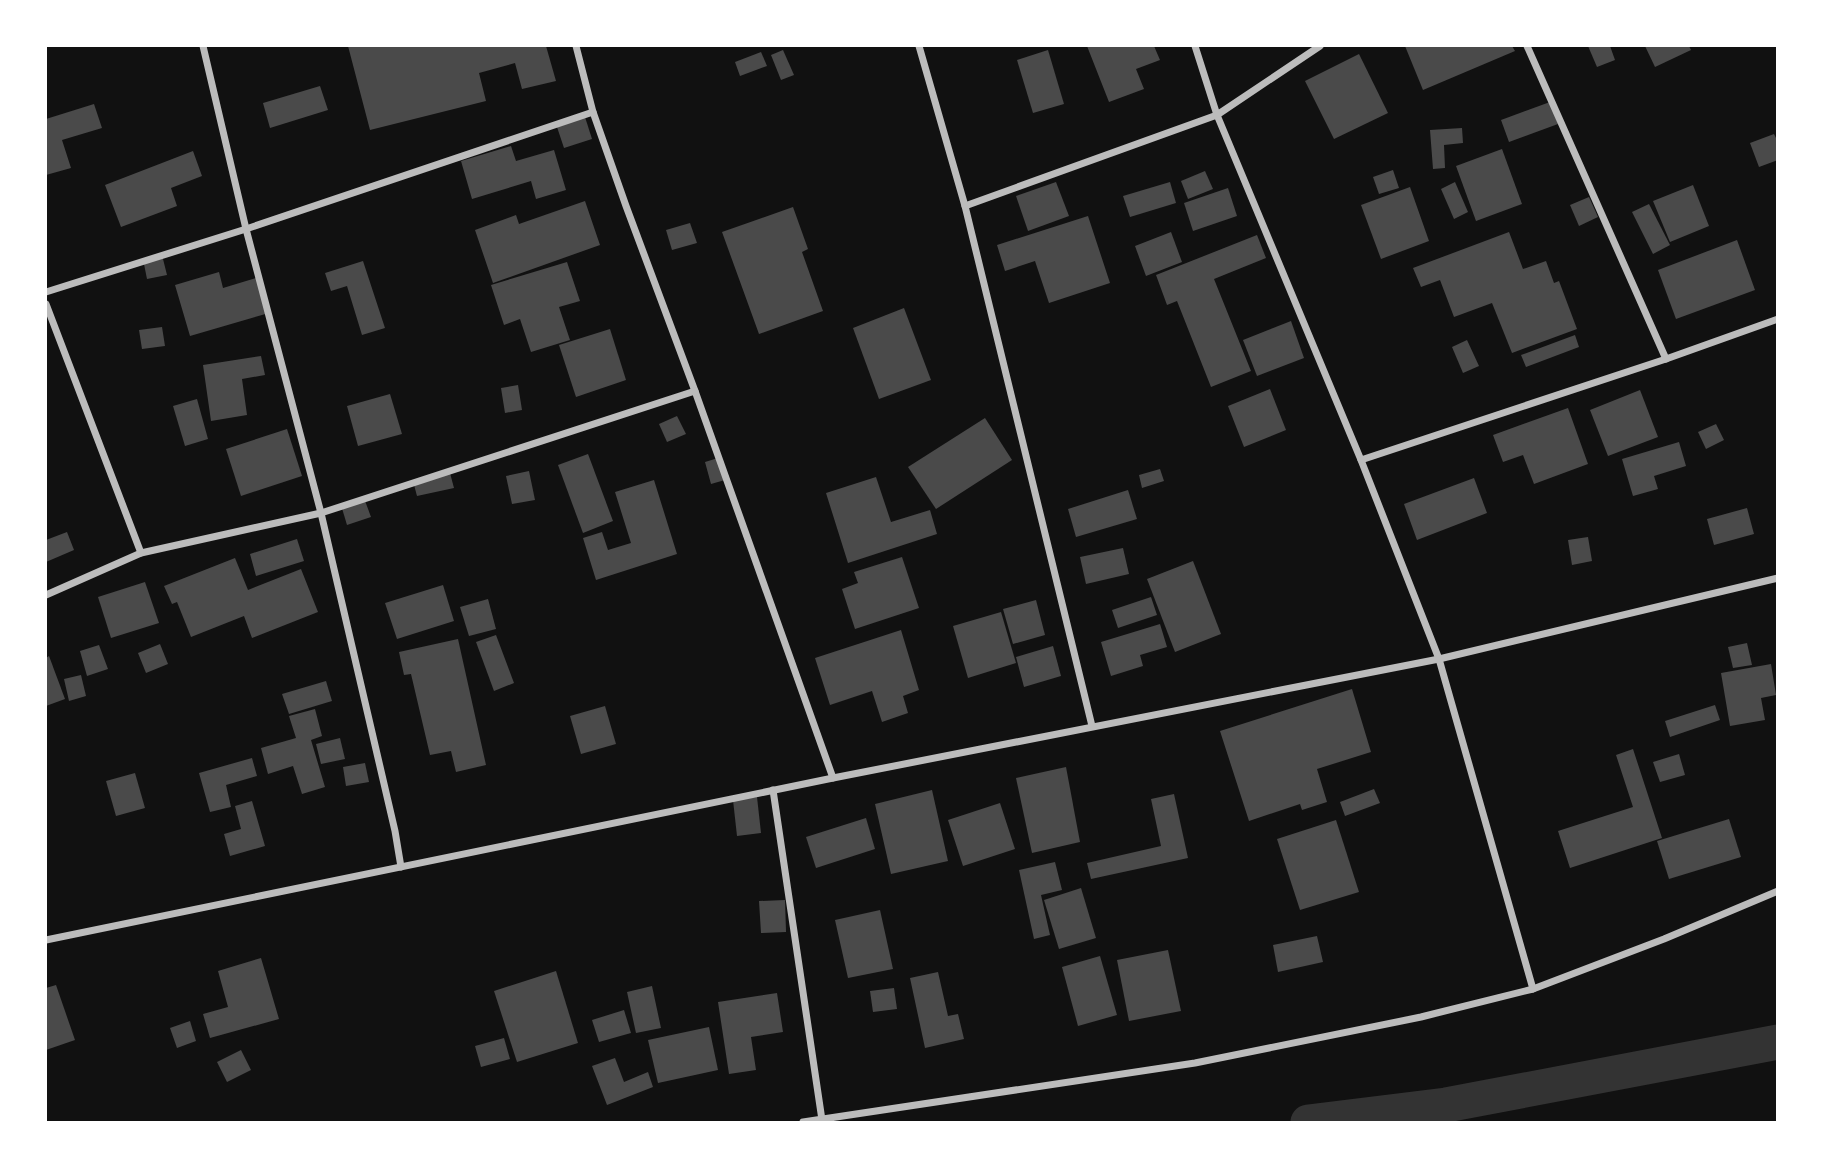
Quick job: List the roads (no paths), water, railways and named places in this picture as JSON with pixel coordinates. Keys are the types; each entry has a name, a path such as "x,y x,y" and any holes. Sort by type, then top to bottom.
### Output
{"street":[{"path":"203,46 246,229 321,513 401,867"},
{"path":"576,46 593,112 626,206 833,778"},
{"path":"919,46 965,206 1092,726"},
{"path":"1195,46 1217,115 1439,659 1533,989"},
{"path":"965,206 1217,115 1320,46"},
{"path":"1527,46 1666,359"},
{"path":"46,292 246,229 593,112"},
{"path":"46,304 141,552"},
{"path":"1360,460 1666,359 1777,319"},
{"path":"46,595 141,552 321,513 695,391"},
{"path":"46,940 773,790 1439,659 1777,578"},
{"path":"773,790 822,1120"},
{"path":"803,1122 1195,1063 1422,1017 1533,989 1664,940 1777,891"}],"waterway":[{"path":"1308,1122 1446,1105 1778,1042"}]}
